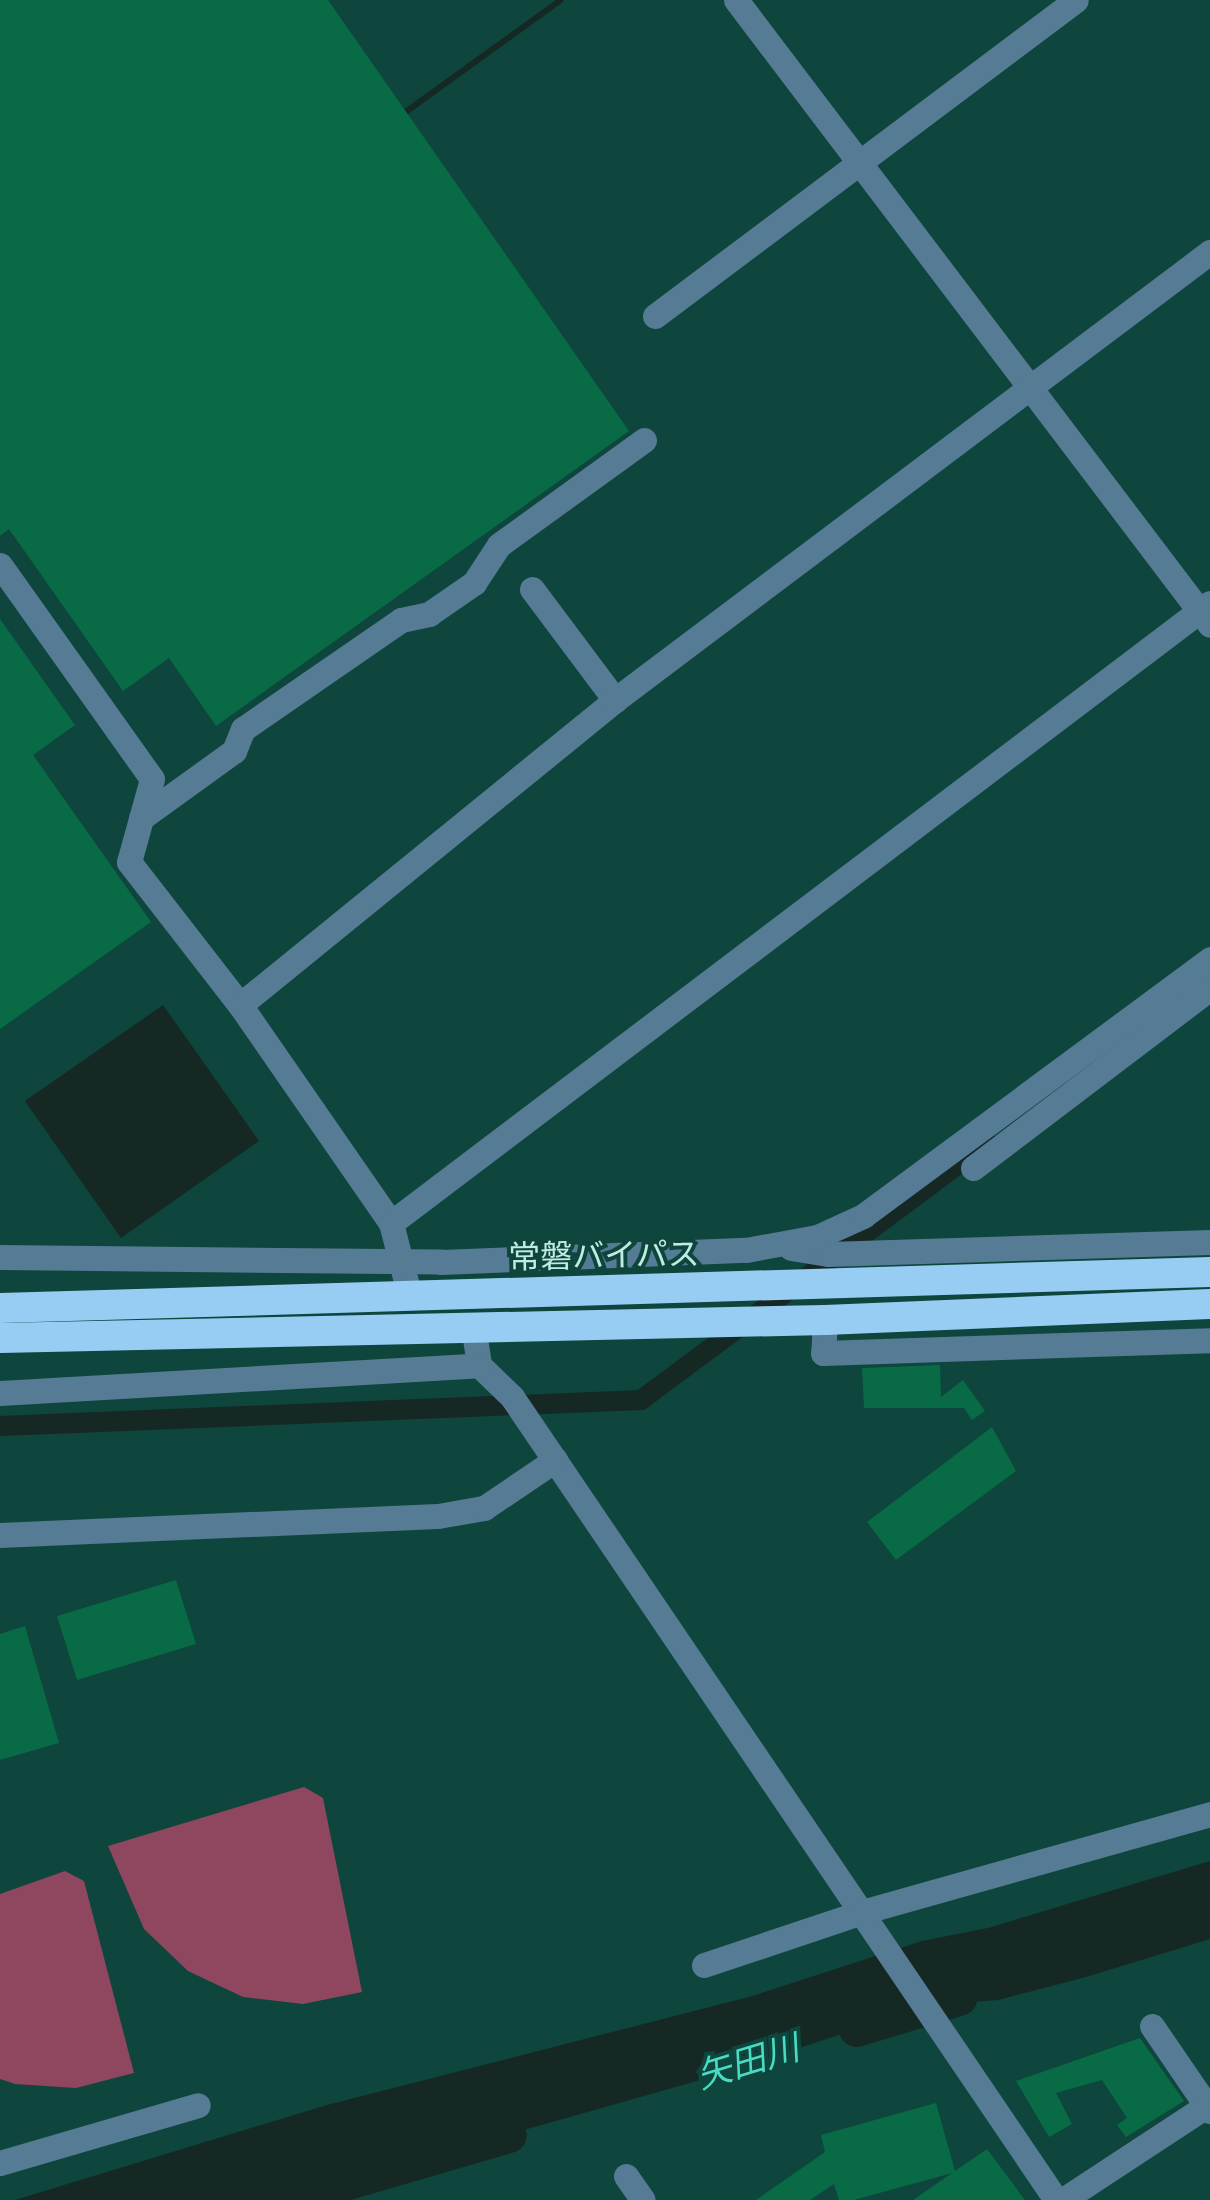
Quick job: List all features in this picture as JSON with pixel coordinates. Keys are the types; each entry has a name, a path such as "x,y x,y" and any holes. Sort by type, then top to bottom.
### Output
{"highway":[{"name":"常磐バイパス","path":"0,1308 812,1288 1210,1272"},
{"name":"常磐バイパス","path":"0,1338 825,1320 1210,1304"}],"street":[{"path":"390,1223 1206,613 736,0"},
{"path":"655,316 1076,0"},
{"path":"240,1005 615,700 1210,252"},
{"path":"141,818 234,751 243,729 401,620 429,614 474,583 499,545 644,440"},
{"path":"0,565 152,779 129,862 240,1005 390,1223 410,1297"},
{"path":"532,589 615,700"},
{"path":"776,1246 840,1229 862,1216 1210,959"},
{"path":"973,1168 1210,988"},
{"path":"0,1257 400,1259 776,1246 828,1254 1210,1242"},
{"path":"825,1320 823,1354 1210,1340"},
{"path":"473,1326 479,1364 530,1422 1060,2200 1208,2109 1152,2026"},
{"path":"0,1392 479,1364"},
{"path":"0,1534 438,1516 484,1508 556,1460"},
{"path":"704,1965 864,1914 1210,1814"},
{"path":"0,2163 198,2105"},
{"path":"626,2176 642,2200"}],"shaded area":[{"path":"304,1787 323,1798 362,1992 303,2004 243,1997 188,1971 144,1929 108,1846"},
{"path":"65,1871 84,1881 134,2073 76,2088 15,2084 0,2079 0,1894"}],"water":[{"path":"163,1005 259,1141 121,1238 25,1101"},
{"path":"1210,1861 1210,1939 1086,1977 998,2000 930,2005 711,2077 277,2200 15,2200 327,2105 749,1997 922,1941 988,1928"}],"building":[{"path":"0,0 328,0 629,431 216,726 169,658 123,691 9,529 0,536"},
{"path":"0,619 75,725 33,755 151,922 0,1029"},
{"path":"940,1365 941,1397 963,1380 985,1411 972,1420 964,1408 864,1408 862,1368"},
{"path":"992,1427 1016,1471 896,1560 867,1522"},
{"path":"176,1580 196,1644 77,1680 57,1616"},
{"path":"25,1626 59,1743 0,1760 0,1634"},
{"path":"1140,2038 1184,2101 1126,2137 1117,2125 1127,2118 1102,2080 1056,2093 1072,2124 1049,2137 1016,2081"},
{"path":"936,2103 955,2171 987,2149 1025,2200 913,2200 952,2173 854,2200 839,2200 834,2184 810,2200 756,2200 825,2152 821,2135"}],"waterway":[{"path":"400,116 561,0"},
{"path":"0,1426 641,1400 987,1143"},
{"name":"矢田川","path":"856,2029 959,1998"},
{"name":"矢田川","path":"286,2200 509,2135"}]}
